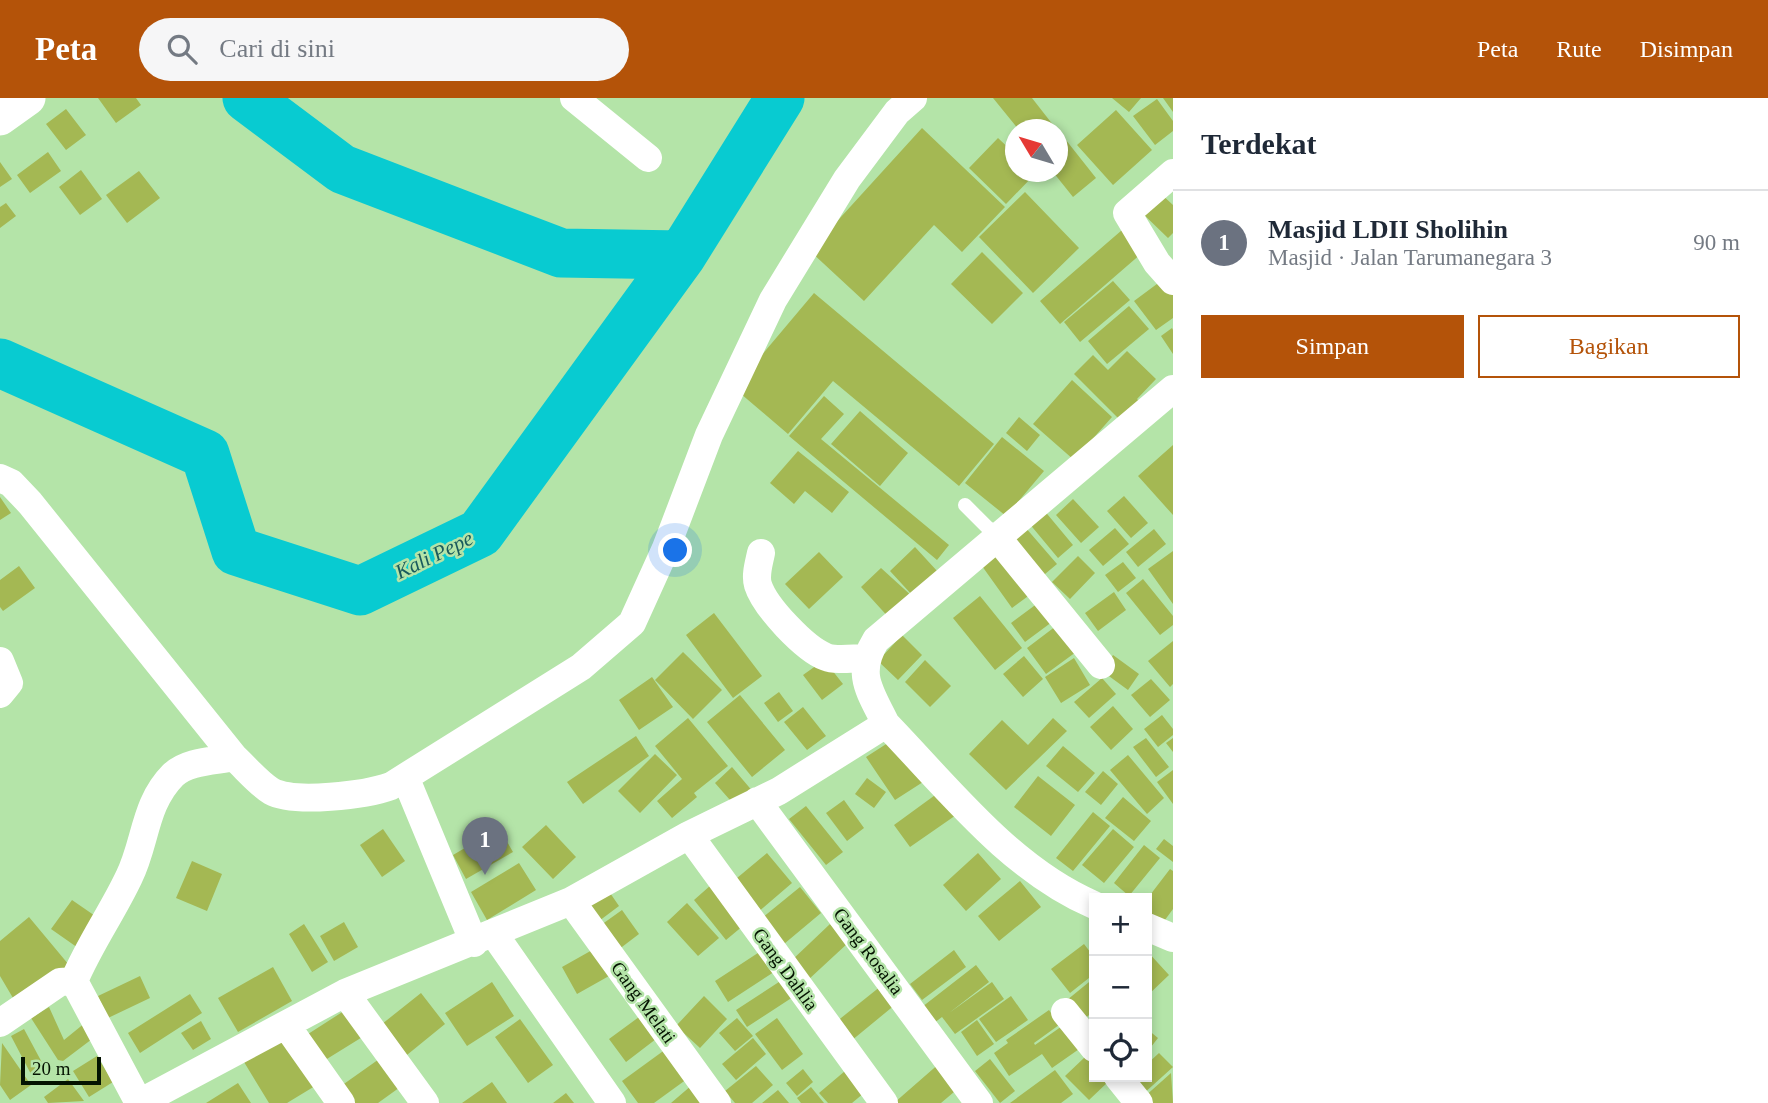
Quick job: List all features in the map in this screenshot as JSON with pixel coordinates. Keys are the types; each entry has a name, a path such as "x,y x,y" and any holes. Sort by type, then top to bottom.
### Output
{"street":[{"path":"0,118 28,98"},
{"path":"573,98 648,158"},
{"path":"0,478 11,483 30,503 229,751 271,790 297,797 363,793 406,779 581,667 632,623 666,548 709,435 773,300 847,179 897,112 913,98"},
{"path":"1173,173 1128,209 1127,213 1150,251 1173,281"},
{"path":"1089,902 1031,866 993,836 886,724 865,680 865,658 876,640 1173,389"},
{"path":"996,536 1101,665"},
{"path":"761,553 757,584 765,599 797,636 827,658 865,658"},
{"path":"0,661 9,683 0,694"},
{"path":"74,981 154,1099 345,993 571,901 689,835 757,802 886,724"},
{"path":"74,981 128,879 158,794 175,773 229,751"},
{"path":"406,779 484,938 611,1103"},
{"name":"Gang Rosalia","path":"757,802 979,1103"},
{"name":"Gang Dahlia","path":"689,835 884,1103"},
{"name":"Gang Melati","path":"571,901 718,1103"},
{"path":"1152,929 1173,938"},
{"path":"0,1023 60,982 74,981"},
{"path":"345,993 425,1103"},
{"path":"1065,1013 1089,1042"},
{"path":"286,1026 341,1103"},
{"path":"1122,1082 1139,1103"}],"lane":[{"path":"965,505 996,536"}],"building":[{"path":"98,98 136,98 141,105 116,123"},
{"path":"993,98 1032,98 1048,119 1010,119"},
{"path":"1112,98 1141,98 1129,112"},
{"path":"1163,98 1173,98 1173,112"},
{"path":"1157,99 1173,121 1173,131 1155,145 1133,116"},
{"path":"66,109 86,135 66,150 46,124"},
{"path":"1116,110 1152,150 1113,185 1077,145"},
{"path":"922,128 1005,207 962,252 934,225 864,301 810,251"},
{"path":"998,138 1005,145 1005,182 1027,182 1006,204 969,168"},
{"path":"1068,143 1096,178 1073,197 1061,182 1068,182"},
{"path":"48,152 61,171 30,193 17,175"},
{"path":"0,162 12,179 0,187"},
{"path":"81,170 102,199 80,215 59,187"},
{"path":"139,171 160,198 127,223 106,195"},
{"path":"1025,192 1079,248 1033,293 979,237"},
{"path":"1159,192 1173,205 1173,233 1168,238 1140,211"},
{"path":"6,203 16,216 0,228 0,207"},
{"path":"1122,230 1142,253 1060,324 1040,301"},
{"path":"982,252 1023,293 992,324 951,284"},
{"path":"1165,278 1173,290 1173,318 1156,330 1134,301"},
{"path":"1113,281 1130,300 1080,342 1064,322"},
{"path":"814,293 994,444 959,486 833,381 788,434 734,388"},
{"path":"1129,306 1149,329 1107,364 1088,341"},
{"path":"1172,328 1173,330 1173,354 1161,336"},
{"path":"1127,351 1156,379 1137,399 1141,403 1122,422 1074,374 1093,355 1108,370"},
{"path":"1072,380 1112,417 1074,460 1033,424"},
{"path":"824,396 844,414 821,439 949,545 937,560 789,436"},
{"path":"860,411 908,453 880,486 831,444"},
{"path":"1019,417 1040,435 1027,451 1006,433"},
{"path":"1002,437 1044,471 1006,516 965,483"},
{"path":"1173,445 1173,515 1138,476"},
{"path":"798,451 849,492 832,513 805,491 794,504 770,483"},
{"path":"1124,496 1148,523 1131,538 1107,511"},
{"path":"0,497 11,513 0,520"},
{"path":"1073,499 1099,527 1081,543 1056,515"},
{"path":"1043,509 1073,545 1058,558 1028,522"},
{"path":"1025,527 1057,564 1039,579 1008,541"},
{"path":"1115,528 1129,544 1103,566 1089,550"},
{"path":"1154,529 1166,544 1138,567 1126,552"},
{"path":"915,547 938,572 913,596 890,571"},
{"path":"1173,551 1173,604 1148,569"},
{"path":"819,552 843,577 809,609 785,584"},
{"path":"1001,552 1031,594 1012,608 982,566"},
{"path":"1078,556 1095,573 1070,599 1052,582"},
{"path":"1123,562 1136,578 1118,592 1105,575"},
{"path":"19,566 35,588 3,611 0,607 0,580"},
{"path":"881,568 914,598 891,620 861,587"},
{"path":"1143,579 1173,616 1173,625 1160,635 1126,593"},
{"path":"1114,592 1126,610 1098,631 1085,613"},
{"path":"980,596 1022,648 995,670 953,618"},
{"path":"1042,600 1056,619 1025,642 1011,623"},
{"path":"714,613 762,676 733,698 686,635"},
{"path":"1056,626 1076,652 1046,674 1027,648"},
{"path":"902,635 922,655 898,680 878,661"},
{"path":"1173,641 1173,684 1170,687 1148,661"},
{"path":"683,652 722,690 693,719 655,680"},
{"path":"1113,655 1139,674 1128,690 1102,671"},
{"path":"1024,656 1043,679 1023,697 1003,674"},
{"path":"1074,658 1090,685 1061,703 1045,677"},
{"path":"824,660 843,684 822,700 803,675"},
{"path":"925,660 951,686 930,707 905,682"},
{"path":"652,677 673,707 639,730 619,700"},
{"path":"1102,678 1116,694 1089,718 1074,702"},
{"path":"1151,679 1170,700 1150,717 1131,695"},
{"path":"779,692 793,711 778,722 764,703"},
{"path":"740,695 785,750 752,777 707,722"},
{"path":"1113,706 1133,729 1111,750 1090,727"},
{"path":"803,707 826,736 807,750 784,722"},
{"path":"1162,715 1173,729 1173,735 1158,747 1144,729"},
{"path":"688,718 728,766 694,793 697,797 672,818 657,801 682,779 655,746"},
{"path":"1053,718 1067,731 1006,790 969,754 1002,720 1028,745"},
{"path":"636,736 649,756 583,804 567,782"},
{"path":"1146,738 1169,767 1156,777 1133,747"},
{"path":"1173,738 1173,752 1166,743"},
{"path":"894,739 923,782 895,800 866,757"},
{"path":"1063,746 1095,773 1078,792 1046,766"},
{"path":"655,754 677,775 640,813 618,791"},
{"path":"1128,755 1164,798 1147,814 1110,770"},
{"path":"732,767 754,793 737,808 715,783"},
{"path":"1173,770 1173,804 1157,782"},
{"path":"1103,771 1118,784 1101,805 1085,792"},
{"path":"1038,776 1075,805 1051,836 1014,807"},
{"path":"867,778 886,792 874,808 855,794"},
{"path":"942,790 959,813 910,847 894,825"},
{"path":"1123,797 1151,821 1134,841 1105,818"},
{"path":"844,800 864,828 847,841 826,813"},
{"path":"806,806 843,852 826,865 789,819"},
{"path":"1093,812 1110,826 1073,871 1056,858"},
{"path":"546,825 576,857 553,879 522,847"},
{"path":"499,828 513,852 466,879 453,855"},
{"path":"383,829 405,861 382,877 360,845"},
{"path":"1113,829 1134,847 1104,883 1082,865"},
{"path":"1164,839 1173,846 1173,862 1156,849"},
{"path":"1144,845 1160,858 1131,893 1126,893 1114,883"},
{"path":"767,853 792,883 757,913 731,883"},
{"path":"978,853 1001,879 966,911 943,885"},
{"path":"192,861 222,874 207,911 176,898"},
{"path":"519,863 536,890 487,920 471,892"},
{"path":"1170,869 1173,871 1173,909 1162,924 1152,916 1152,893"},
{"path":"1020,881 1041,907 999,941 978,916"},
{"path":"711,885 744,925 726,940 694,900"},
{"path":"606,887 619,906 599,921 586,902"},
{"path":"800,887 821,913 784,944 762,918"},
{"path":"72,900 101,920 81,950 51,929"},
{"path":"687,903 719,938 698,956 667,922"},
{"path":"622,910 639,934 618,950 601,925"},
{"path":"29,917 69,965 13,998 0,976 0,941"},
{"path":"344,922 358,947 334,961 320,936"},
{"path":"304,924 328,962 312,972 289,934"},
{"path":"830,924 848,943 808,980 791,961"},
{"path":"1084,944 1089,950 1089,978 1070,993 1051,969"},
{"path":"594,949 609,976 577,994 562,967"},
{"path":"954,950 966,967 922,1000 910,984"},
{"path":"761,951 774,972 728,1002 715,981"},
{"path":"1152,956 1169,975 1152,991"},
{"path":"976,965 989,982 949,1013 992,982 1004,999 955,1034 942,1017 934,1023 922,1007"},
{"path":"273,967 292,1001 238,1032 218,998"},
{"path":"140,976 150,998 108,1018 98,996"},
{"path":"782,980 793,997 747,1027 736,1010"},
{"path":"492,982 514,1016 467,1046 445,1013"},
{"path":"1089,982 1089,1015 1083,1020 1067,1000"},
{"path":"881,986 896,1004 851,1041 836,1022"},
{"path":"421,993 445,1024 402,1059 377,1028"},
{"path":"190,994 202,1013 140,1053 128,1033"},
{"path":"704,996 727,1019 700,1048 676,1026"},
{"path":"1011,996 1028,1020 996,1042 979,1019"},
{"path":"49,1007 64,1040 91,1018 100,1033 63,1061 58,1060 31,1018"},
{"path":"347,1009 364,1036 322,1062 305,1036"},
{"path":"1049,1010 1059,1025 1034,1043 1035,1045 1065,1024 1082,1047 1052,1068 1042,1054 1009,1076 994,1053 1008,1043 1006,1040"},
{"path":"639,1017 656,1039 626,1062 609,1039"},
{"path":"737,1018 753,1036 735,1051 719,1033"},
{"path":"777,1018 803,1054 782,1070 755,1034"},
{"path":"520,1019 553,1065 528,1083 495,1037"},
{"path":"977,1020 994,1044 977,1056 961,1032"},
{"path":"201,1021 211,1039 193,1050 181,1033"},
{"path":"24,1029 46,1070 33,1078 11,1036"},
{"path":"1152,1033 1158,1038 1152,1046"},
{"path":"285,1037 315,1086 287,1103 269,1103 244,1062"},
{"path":"753,1038 766,1054 736,1080 722,1064"},
{"path":"2,1043 31,1085 10,1100 0,1085"},
{"path":"666,1049 687,1079 654,1103 638,1103 622,1081"},
{"path":"1159,1053 1173,1067 1142,1095 1135,1082 1152,1082 1152,1059"},
{"path":"97,1056 113,1082 89,1097 73,1071"},
{"path":"382,1057 403,1085 378,1103 353,1103 341,1086"},
{"path":"1085,1057 1089,1061 1089,1082 1108,1082 1089,1100 1065,1076"},
{"path":"990,1059 1015,1091 1000,1103 975,1071"},
{"path":"941,1062 961,1086 941,1103 894,1103"},
{"path":"756,1066 773,1085 752,1103 735,1103 725,1091"},
{"path":"803,1069 813,1082 797,1096 786,1083"},
{"path":"1055,1070 1073,1094 1061,1103 1010,1103"},
{"path":"845,1071 864,1093 852,1103 828,1103 819,1093"},
{"path":"1171,1073 1173,1103 1147,1103 1143,1098"},
{"path":"68,1079 84,1101 48,1103 44,1097"},
{"path":"492,1082 507,1103 462,1103"},
{"path":"238,1083 251,1103 206,1103"},
{"path":"692,1085 707,1103 671,1103"},
{"path":"811,1087 824,1103 801,1103 797,1098"},
{"path":"778,1090 789,1103 762,1103"},
{"path":"566,1093 574,1103 553,1103"}],"waterway":[{"path":"247,98 342,169 561,253 682,255"},
{"name":"Kali Pepe","path":"0,363 205,454 236,551 360,591 480,533 682,255 780,98"}],"place":[{"name":"Masjid LDII Sholihin","path":"485,875"}]}
